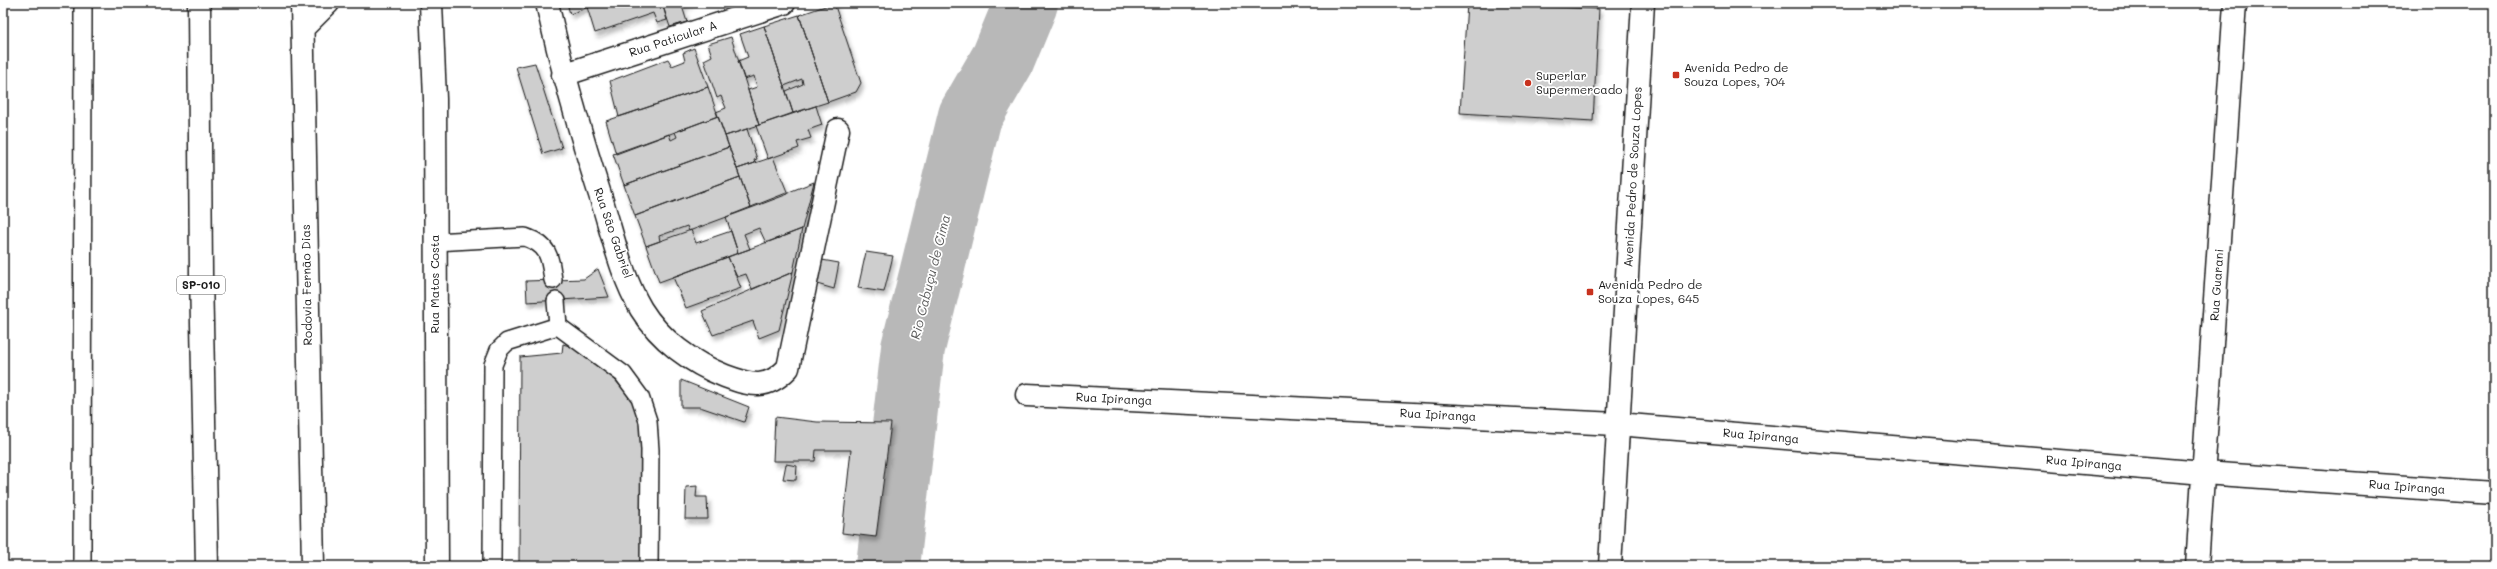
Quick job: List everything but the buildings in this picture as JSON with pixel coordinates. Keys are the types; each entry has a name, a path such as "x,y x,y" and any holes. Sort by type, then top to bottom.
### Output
{"main road":[{"name":"SP-010","path":"199,3 201,275 207,566"},
{"name":"Rodovia Fernão Dias","path":"302,3 313,566"},
{"path":"303,28 328,3"},
{"name":"Rua Matos Costa","path":"431,3 435,242 437,566"},
{"name":"Rua São Gabriel","path":"547,3 563,75 621,262 642,310 666,341 698,364 746,384 763,384 777,379 788,368 838,130"},
{"name":"Rua Paticular A","path":"563,75 784,3"},
{"name":"Avenida Pedro de Souza Lopes","path":"1610,566 1617,424 1643,3"},
{"name":"Rua Guarani","path":"2197,566 2236,3"},
{"name":"Rua Ipiranga","path":"1027,394 1617,424 2204,473 2494,493"}],"lane":[{"path":"82,566 83,3"},
{"path":"435,242 524,238 536,241 546,249 551,262 553,280"},
{"path":"556,301 558,326 623,374 640,397 648,421 650,450 649,566"},
{"path":"492,566 493,366 499,350 507,342 558,326"}],"waterway":[{"name":"Rio Cabuçu de Cima","path":"888,566 913,348 970,116 1003,59 1026,3"}],"place":[{"name":"Avenida Pedro de Souza Lopes, 704","path":"1676,75"},
{"name":"Superlar Supermercado","path":"1528,83"},
{"name":"Avenida Pedro de Souza Lopes, 645","path":"1590,292"}]}
